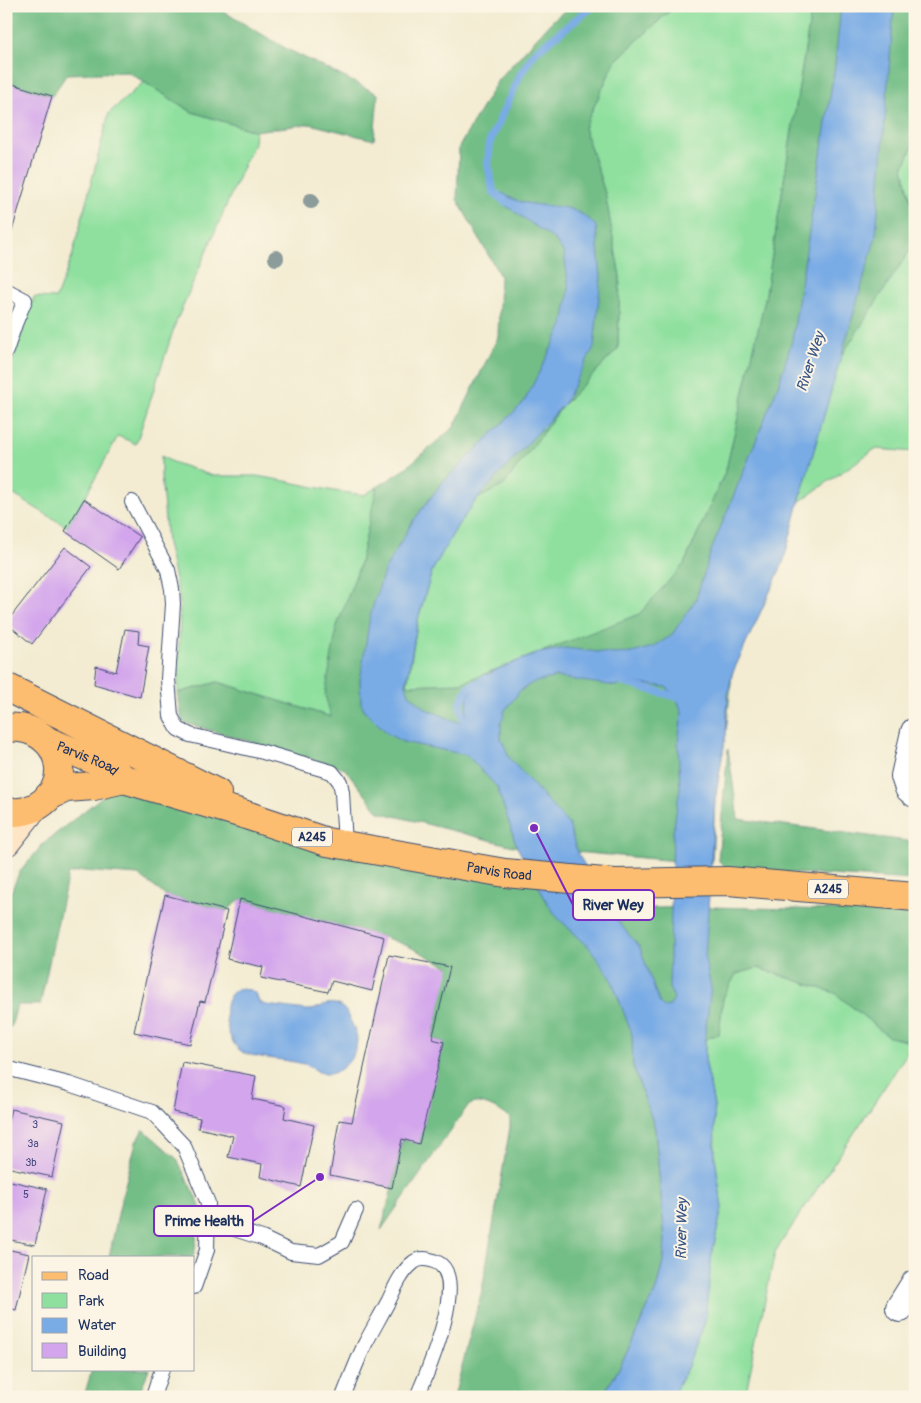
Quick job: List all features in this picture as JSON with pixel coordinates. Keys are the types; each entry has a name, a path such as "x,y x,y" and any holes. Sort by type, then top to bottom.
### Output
{"main road":[{"name":"A245","path":"6,687 296,832"},
{"name":"Parvis Road","path":"11,724 35,731 47,741 109,766 124,779 240,812 327,842 505,873 615,883 728,881 915,897"},
{"path":"6,842 29,806 57,783 59,768 56,753 47,741"},
{"name":"Parvis Road","path":"29,806 66,788 94,786 124,779"}],"street":[{"path":"910,784 915,732"},
{"path":"900,1308 915,1284"}],"lane":[{"path":"6,290 25,300 6,351"},
{"path":"132,502 168,570 172,589 173,604 168,679 171,716 178,729 190,735 263,752 332,772 340,782 342,792 345,845"},
{"path":"6,1068 69,1084 152,1112 184,1146 208,1203 207,1250 195,1284"},
{"path":"208,1220 262,1238 290,1252 319,1255 342,1242 356,1210"},
{"path":"342,1397 365,1344 401,1276 414,1262 425,1258 438,1263 446,1272 449,1289 446,1316 428,1370 416,1397"},
{"path":"153,1397 162,1370"}],"green space":[{"path":"6,6 214,6 287,49 378,94 374,140 310,124 255,131 192,112 128,72 67,74 52,96 6,82"},
{"path":"571,6 675,6 615,61 584,128 605,193 620,277 618,349 564,404 504,485 477,499 458,525 432,571 418,619 407,685 461,683 639,614 684,564 726,470 765,299 812,6 915,6 915,141 903,168 915,216 915,242 840,358 783,563 732,674 726,734 715,799 712,864 517,847 379,812 345,769 182,722 178,693 218,682 331,717 325,695 337,626 359,567 377,487 401,472 454,427 498,337 500,276 457,199 459,147 498,80 553,20"},
{"path":"675,6 812,6 765,300 726,470 684,564 639,615 461,683 406,685 418,619 432,571 458,524 477,499 504,485 564,404 618,349 620,277 605,193 584,128 615,61"},
{"path":"144,82 192,112 255,131 254,144 176,322 136,444 118,436 67,527 6,490 6,382 34,297 56,298 72,257 109,113"},
{"path":"915,141 915,215 903,168"},
{"path":"915,242 915,452 875,449 799,502 840,358"},
{"path":"161,456 172,462 213,476 256,476 364,495 377,487 359,567 337,626 331,717 218,682 178,693 180,602 167,543"},
{"path":"728,749 738,819 915,842 915,880 728,869 718,860"},
{"path":"124,779 505,873 611,909 709,907 876,911 915,914 915,1042 889,1037 835,993 758,968 736,974 723,998 719,1034 633,1066 655,1128 665,1241 664,1258 656,1290 621,1365 602,1397 454,1397 482,1290 510,1118 488,1105 474,1103 467,1107 381,1230 402,1139 419,1143 444,1042 432,1039 449,967 408,946 384,937 240,899 227,911 165,895 138,875 83,871 68,874 40,1005 17,1005 11,1027 6,1025 6,904 19,873 43,844"},
{"path":"758,968 835,993 889,1037 914,1043 775,1252 745,1397 672,1397 688,1366 722,1208 715,1156 714,1106 705,1059 705,1034 719,1034 723,998 736,974"},
{"path":"143,1129 177,1159 200,1206 193,1256 109,1256 136,1142"},
{"path":"92,1370 149,1370 138,1397 84,1397"}],"water":[{"path":"841,6 894,6 876,236 783,563 732,674 728,695 726,734 715,799 705,959 711,987 705,1034 705,1059 714,1106 715,1157 722,1208 712,1254 705,1322 688,1366 672,1397 602,1397 621,1365 656,1290 664,1258 665,1241 655,1128 633,1066 632,1034 610,976 589,947 558,918 548,904 517,847 497,787 467,755 403,742 388,734 365,711 361,703 360,681 370,616 384,571 413,521 441,484 524,402 563,325 569,289 564,253 555,240 505,205 497,195 503,193 510,198 526,203 571,209 586,217 596,226 601,277 594,347 564,404 477,499 458,525 432,571 418,619 406,685 409,694 426,709 465,725 468,697 474,686 481,678 498,669 539,653 565,648 614,654 632,653 653,647 671,636 696,599 711,551 778,386 792,341 835,65","holes":["556,677 616,686 635,683 666,687 676,696 682,713 678,742 680,788 673,832 669,988 674,998 670,1006 664,1007 659,1002 640,948 616,919 577,852 569,825 510,759 501,738 501,723 505,710 520,691 532,683"]},
{"path":"239,989 250,990 256,994 259,1002 266,1005 307,1010 331,1003 341,1006 346,1012 356,1034 357,1040 354,1053 341,1069 325,1074 304,1064 244,1053 233,1042 226,1021 228,998"}],"building":[{"path":"6,82 52,96 7,248 6,248"},
{"path":"84,499 140,537 119,569 65,531"},
{"path":"65,547 91,567 32,644 6,623"},
{"path":"125,629 139,631 138,644 149,646 140,697 94,684 96,666 116,672"},
{"path":"165,895 227,911 205,1002 200,1001 190,1044 134,1032"},
{"path":"240,899 384,937 372,991 332,981 328,992 261,978 263,967 227,959"},
{"path":"389,955 450,967 432,1039 444,1042 419,1144 402,1139 392,1188 330,1175 339,1120 352,1122"},
{"path":"182,1062 256,1076 252,1099 286,1106 284,1118 314,1125 301,1187 260,1177 262,1164 228,1157 233,1136 198,1128 200,1118 173,1112"},
{"path":"11,1109 64,1121 52,1177 6,1167 6,1130"},
{"path":"6,1180 47,1189 35,1245 6,1239"},
{"path":"6,1249 29,1254 16,1310 6,1307"}],"waterway":[{"path":"505,202 493,191 488,164 490,141 521,73 535,52 593,6"},
{"name":"River Wey","path":"466,734 460,703 469,687 485,679"},
{"name":"River Wey","path":"621,682 685,699"}],"place":[{"name":"River Wey","path":"534,828"},
{"name":"Prime Health","path":"320,1177"}]}
